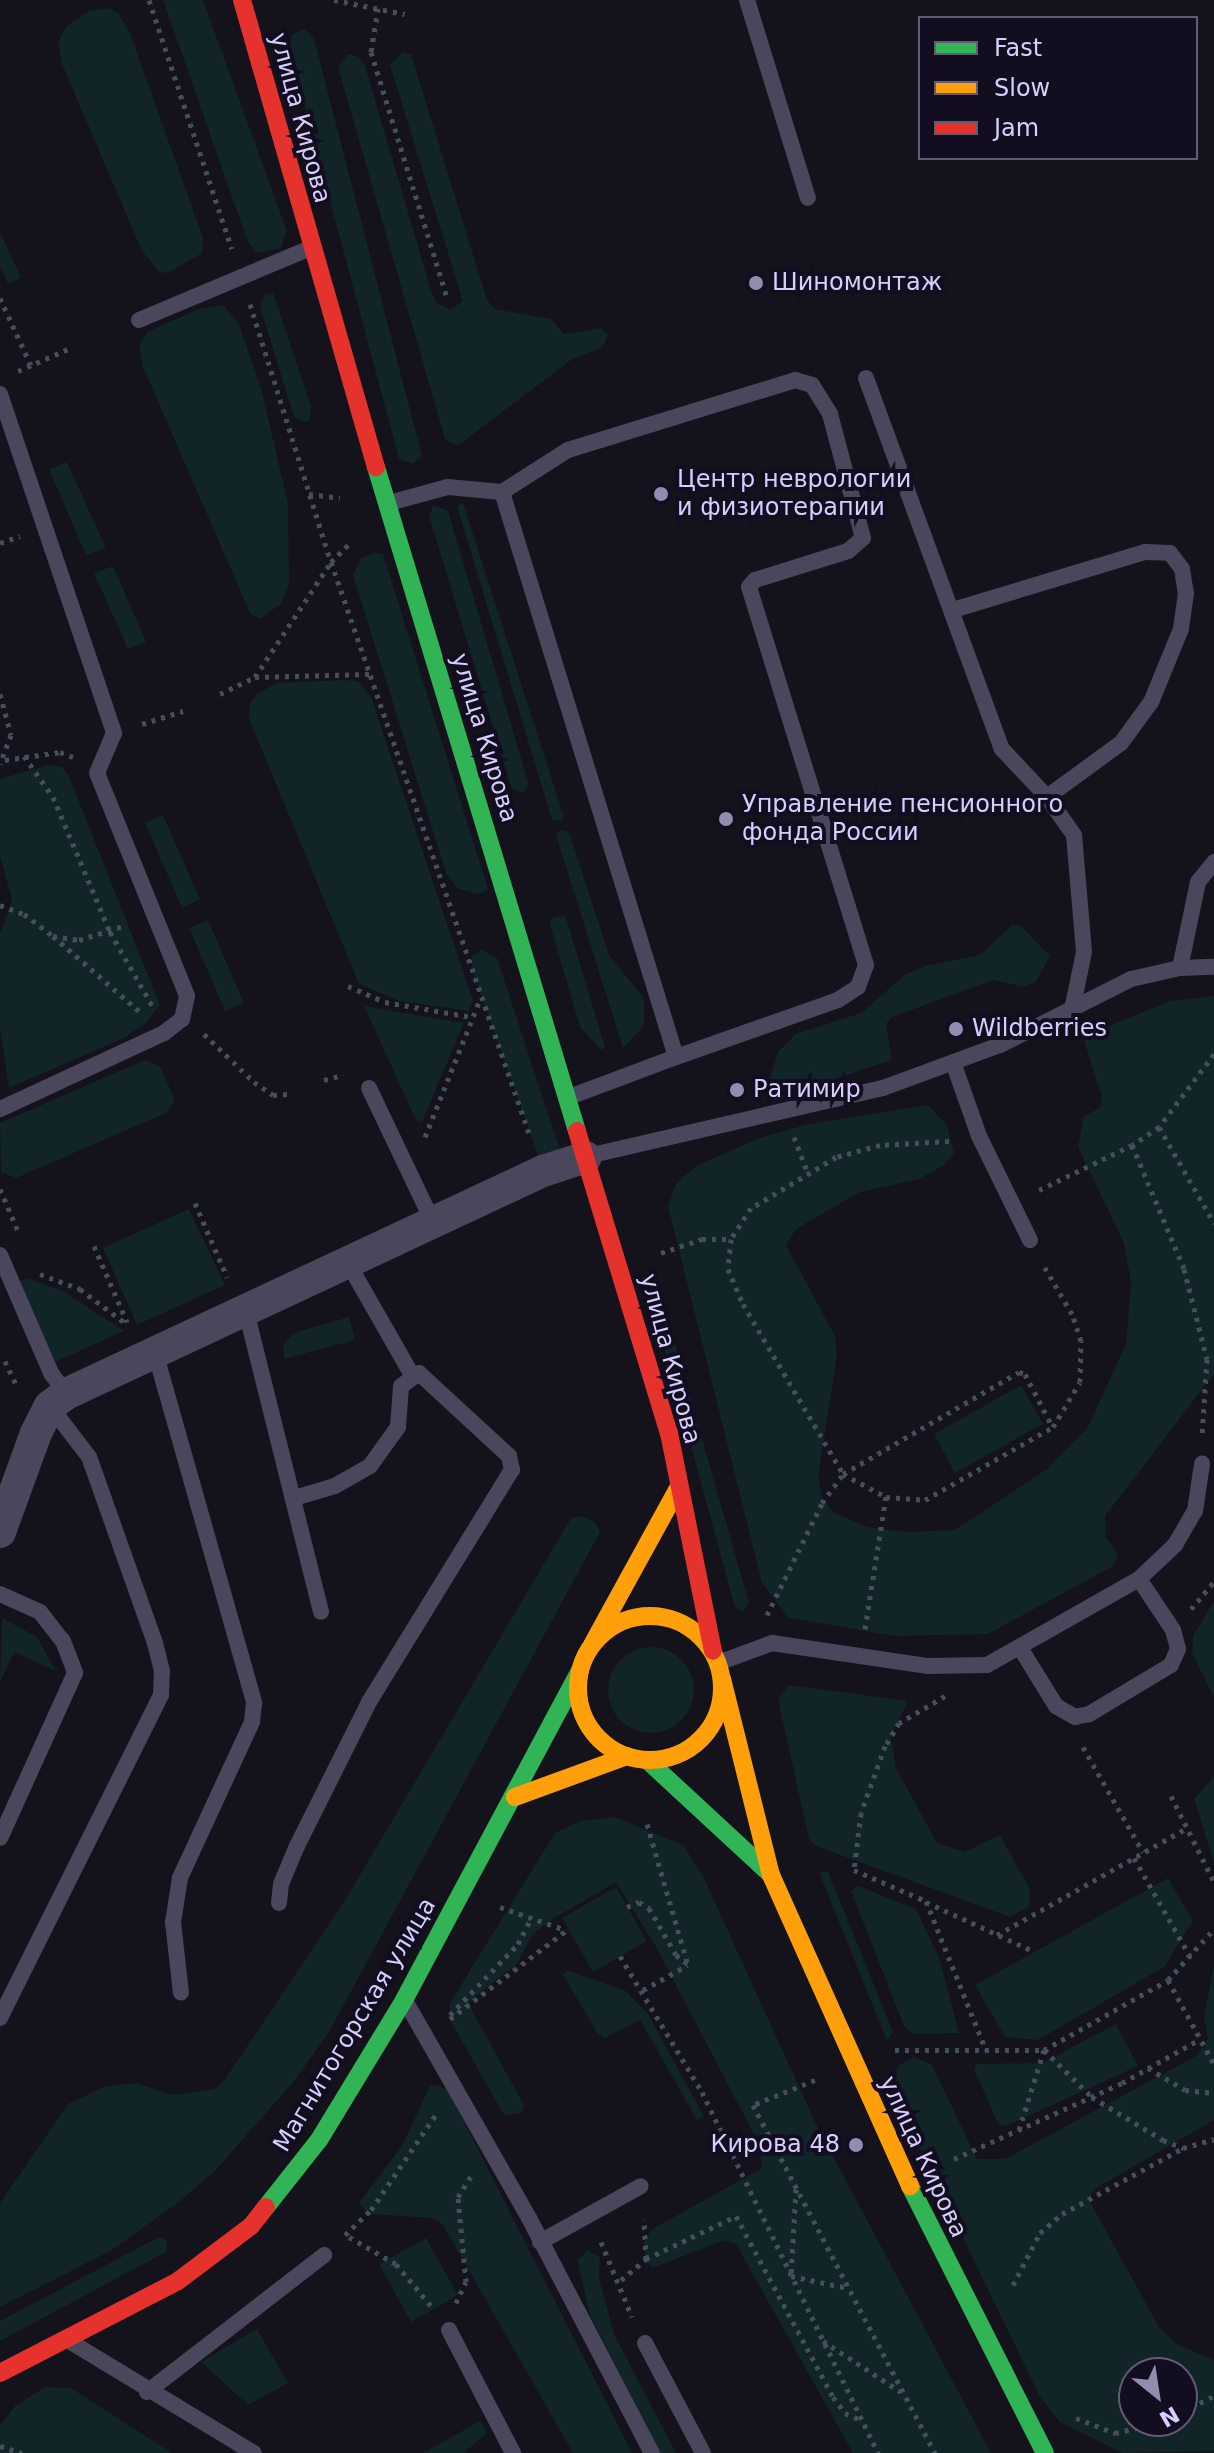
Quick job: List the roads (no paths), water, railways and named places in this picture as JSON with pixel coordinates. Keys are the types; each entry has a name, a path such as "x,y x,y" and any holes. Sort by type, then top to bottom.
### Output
{"main road":[{"name":"улица Кирова","path":"247,2 309,248 669,1433 677,1490 771,1875 937,2247 1045,2453"},
{"path":"589,1650 603,1633 643,1616 686,1625 718,1664 715,1720 703,1737 687,1750 647,1760 627,1756 608,1747 582,1713 580,1671 589,1650 677,1490"},
{"name":"Магнитогорская улица","path":"0,2373 178,2281 251,2226 319,2140 404,2000 580,1671"},
{"path":"515,1797 627,1756"},
{"name":"улица Кирова","path":"647,1760 771,1875"}],"street":[{"path":"0,1532 58,1400 145,1345 240,1302 348,1263 543,1171 586,1157"}],"lane":[{"path":"747,0 808,198"},
{"path":"139,320 309,248"},
{"path":"866,378 1002,749 1047,797 1074,835 1084,952 1073,1005"},
{"path":"388,503 448,487 502,492 568,450 795,380 812,385 830,414 863,538 848,551 755,580 749,587 866,965 858,987 838,1000 568,1097"},
{"path":"0,394 114,733 97,773 187,996 182,1019 164,1033 0,1109"},
{"path":"502,492 676,1057"},
{"path":"953,610 1145,552 1170,553 1182,569 1186,593 1181,629 1151,702 1121,743 1047,797"},
{"path":"1180,968 1198,882 1214,862"},
{"path":"586,1157 785,1112 954,1065 1131,979 1180,968 1214,967"},
{"path":"954,1065 979,1136 1030,1240"},
{"path":"369,1088 433,1222"},
{"path":"0,1255 51,1373 58,1400 89,1457 155,1643 162,1671 161,1695 0,2018"},
{"path":"348,1263 412,1375"},
{"path":"240,1302 294,1498 321,1612"},
{"path":"145,1345 254,1703 252,1722 180,1878 173,1922 181,1993"},
{"path":"279,1903 281,1884 297,1846 369,1702 512,1470 509,1456 426,1375 412,1375 401,1386 398,1427 370,1466 335,1486 294,1498"},
{"path":"718,1664 772,1643 928,1666 987,1665 1021,1649 1139,1579 1175,1545 1195,1511 1202,1464"},
{"path":"1021,1649 1064,1714 1089,1714 1176,1657 1173,1630 1139,1579"},
{"path":"0,1594 40,1612 63,1641 75,1673 0,1838"},
{"path":"404,2000 454,2083 652,2453"},
{"path":"540,2242 641,2186"},
{"path":"147,2392 324,2255"},
{"path":"449,2330 513,2453"},
{"path":"67,2340 147,2392 254,2453"},
{"path":"645,2343 703,2453"}],"place":[{"name":"Шиномонтаж","path":"756,283"},
{"name":"Центр неврологии и физиотерапии","path":"661,494"},
{"name":"Управление пенсионного фонда России","path":"726,819"},
{"name":"Wildberries","path":"956,1029"},
{"name":"Ратимир","path":"737,1090"},
{"name":"Кирова 48","path":"856,2145"}]}
